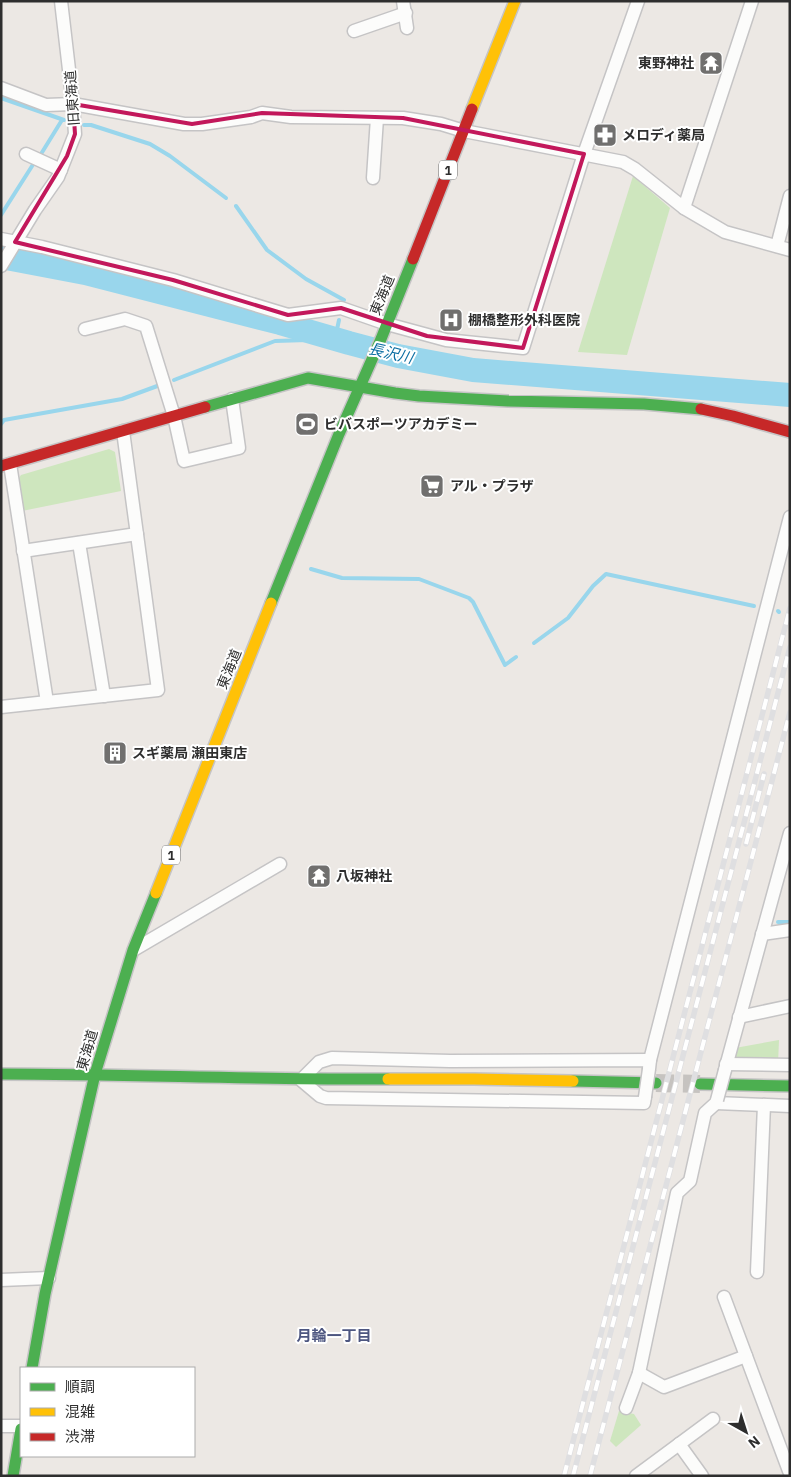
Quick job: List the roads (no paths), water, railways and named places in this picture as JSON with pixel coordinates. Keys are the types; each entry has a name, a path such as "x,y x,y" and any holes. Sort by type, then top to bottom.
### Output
{"main road":[{"name":"東海道","path":"32,1367 49,1278 95,1074 133,950 339,434 372,362 515,1"},
{"path":"6,465 308,378 323,379 384,392 483,400 645,404 697,409 723,413 790,432"},
{"path":"1,1074 95,1074 301,1080 474,1079 656,1083"},
{"path":"700,1084 790,1086"},
{"path":"13,1476 20,1433"}],"street":[{"name":"旧東海道","path":"1,266 35,210 58,177 74,134 74,104 61,1"},
{"path":"1,239 42,247 173,280 288,316 341,308 387,324 446,340 523,348 584,154 638,1"},
{"path":"684,208 752,1"},
{"path":"354,31 404,7 407,28"},
{"path":"1,88 46,105 74,104 184,124 202,124 251,117 262,113 291,117 403,118 441,124 464,131 623,162 635,168 684,208 725,232 790,250"},
{"path":"373,178 377,118"},
{"path":"26,154 61,170"},
{"path":"777,246 790,196"},
{"path":"85,329 125,319 146,326 174,416 184,461 239,448 232,399"},
{"path":"1,707 158,690 123,431"},
{"path":"6,465 23,551 46,702"},
{"path":"650,1064 332,1058 319,1062 301,1080 320,1096 326,1098 644,1103 650,1064 790,517"},
{"path":"23,551 137,534"},
{"path":"79,543 104,696"},
{"path":"626,1408 639,1373 677,1193 690,1181 705,1113 716,1101 790,833"},
{"path":"133,950 280,864"},
{"path":"762,934 790,930"},
{"path":"739,1017 790,1006"},
{"path":"726,1067 790,1065"},
{"path":"716,1101 790,1106"},
{"path":"757,1272 764,1105"},
{"path":"1,1280 49,1278"},
{"path":"724,1297 786,1474"},
{"path":"639,1373 664,1387 746,1356"},
{"path":"636,1476 713,1419"},
{"path":"1,1426 20,1427"},
{"path":"679,1444 702,1476"}],"waterway":[{"path":"1,98 64,120"},
{"path":"41,154 62,120"},
{"path":"84,125 91,125 150,144 170,156 226,198"},
{"path":"1,215 34,163"},
{"path":"236,206 267,250 306,279 344,300"},
{"name":"長沢川","path":"1,257 85,273 280,323 398,356 473,370 790,395"},
{"path":"335,339 339,320"},
{"path":"174,380 275,341 330,337"},
{"path":"1,424 4,420 122,399 160,385"},
{"path":"311,569 342,578 419,579 469,598 473,602 505,665 516,657"},
{"path":"534,643 568,618 593,586 606,574 754,606"},
{"path":"778,922 790,922"}],"tunnel":[{"path":"656,1083 700,1084"}],"railway":[{"path":"564,1476 790,608"},
{"path":"573,1476 790,647"},
{"path":"590,1476 790,712"},
{"path":"746,844 764,774"}],"place":[{"name":"東野神社","path":"711,63"},
{"name":"メロディ薬局","path":"605,135"},
{"name":"棚橋整形外科医院","path":"451,320"},
{"name":"ビバスポーツアカデミー","path":"307,424"},
{"name":"アル・プラザ","path":"432,486"},
{"name":"スギ薬局 瀬田東店","path":"115,753"},
{"name":"八坂神社","path":"319,876"}],"district":[{"name":"月輪一丁目","path":"334,1335"}]}
